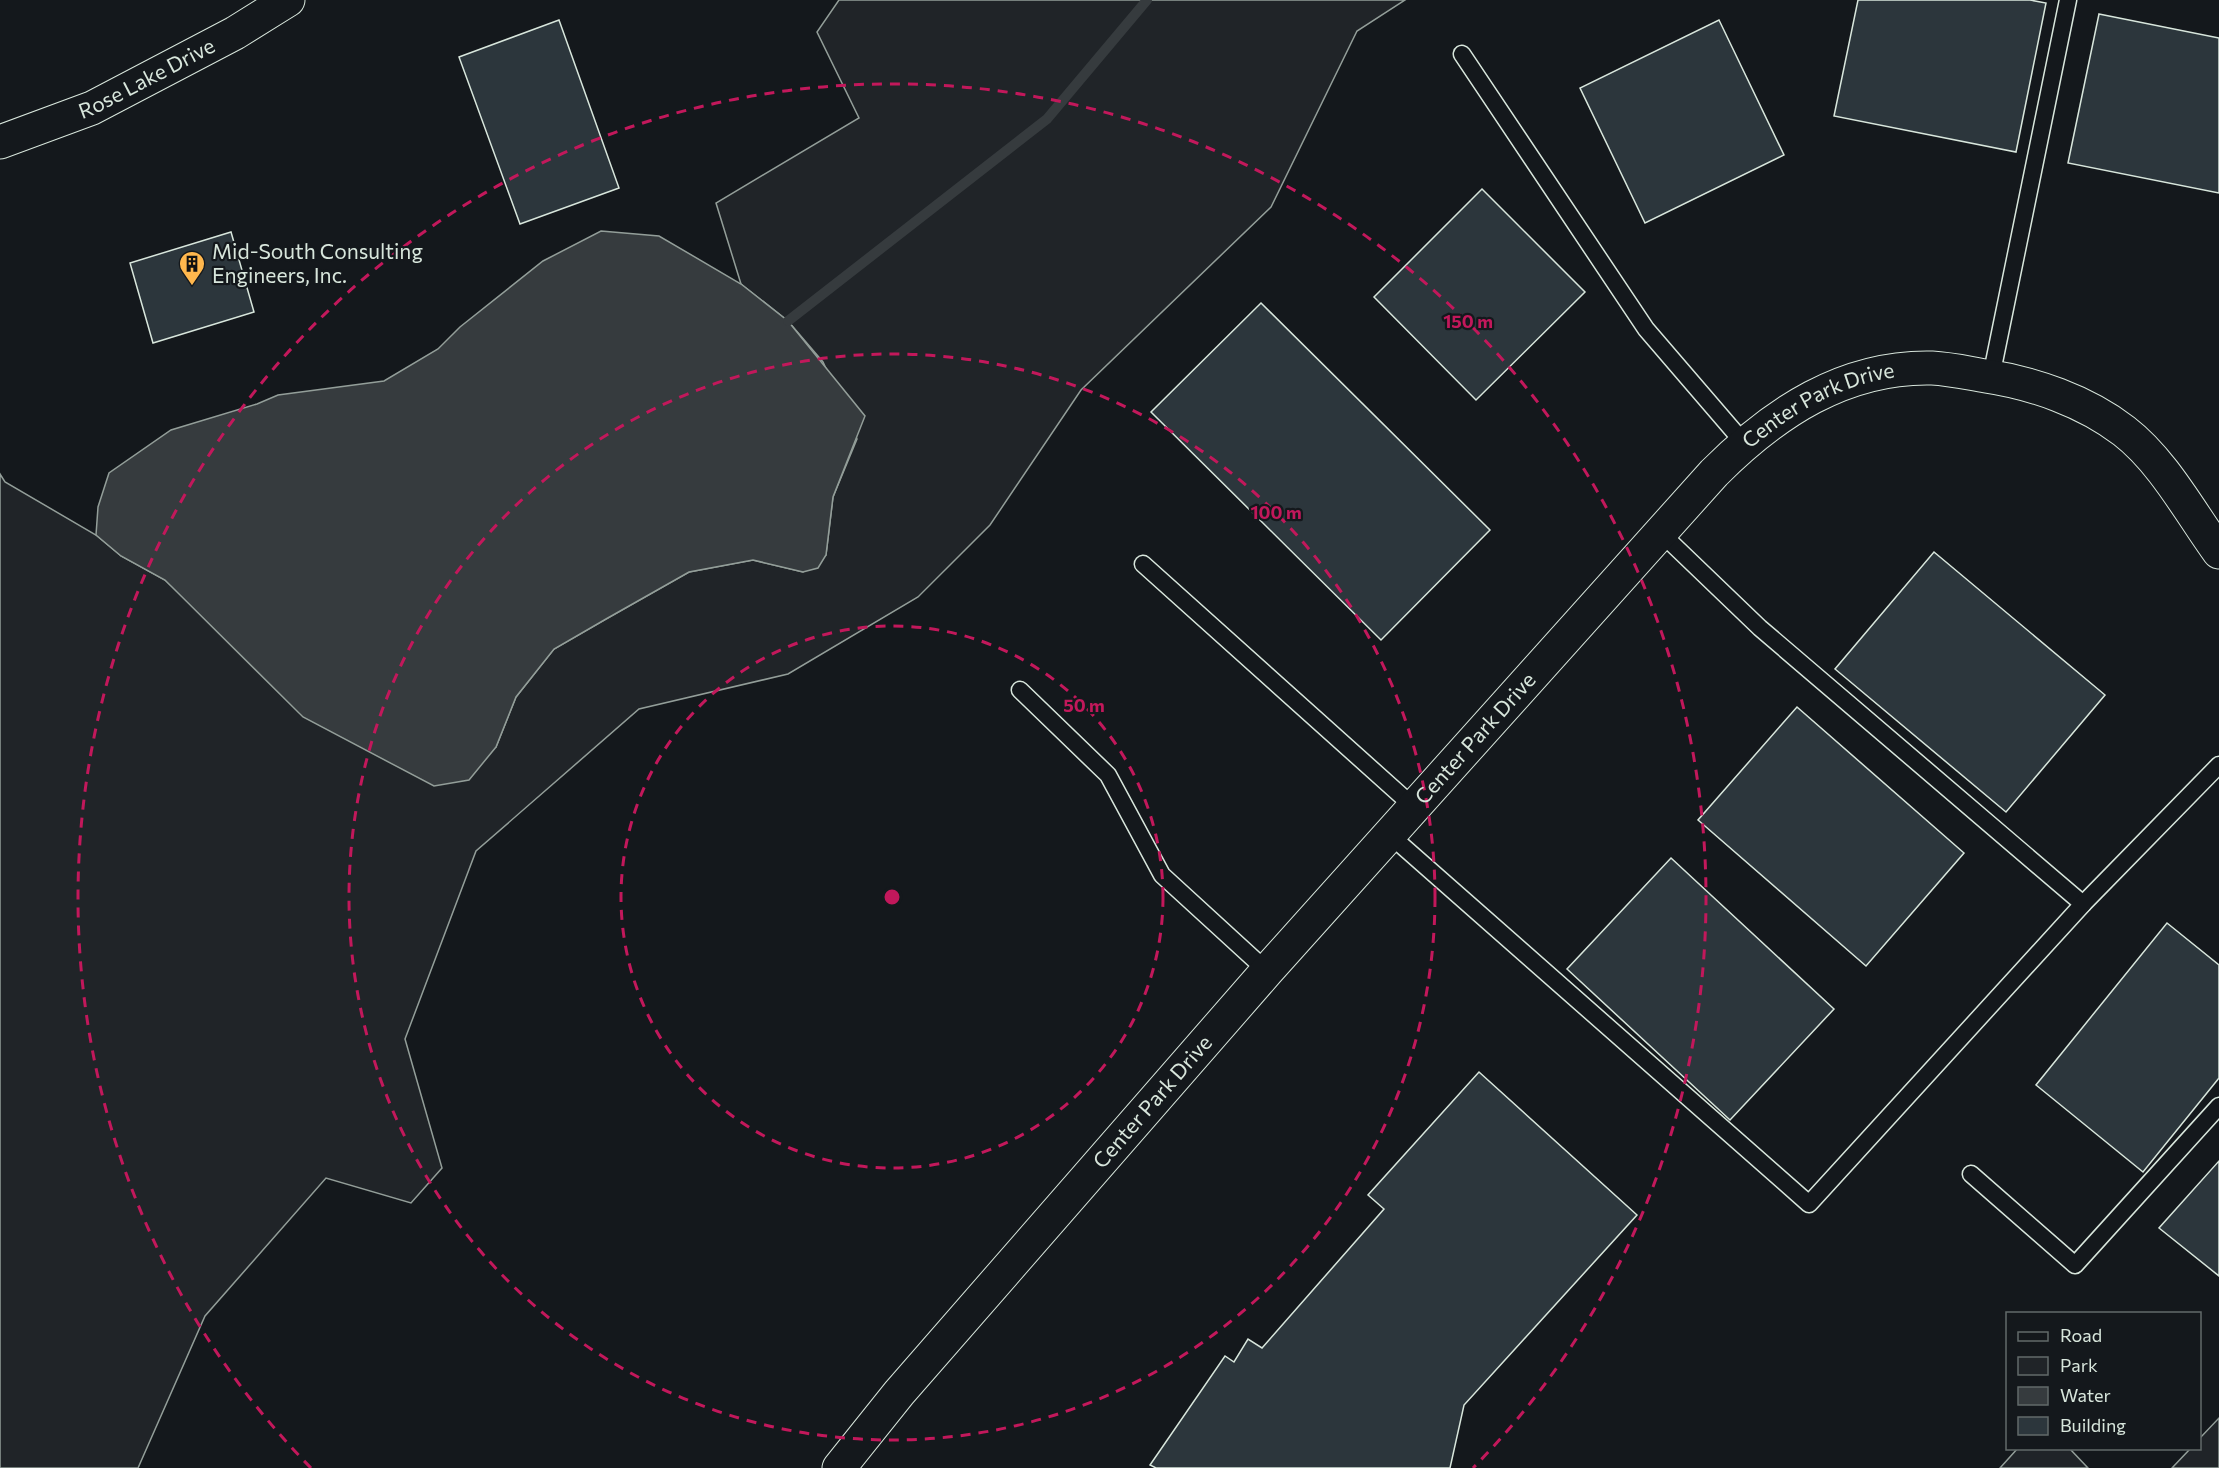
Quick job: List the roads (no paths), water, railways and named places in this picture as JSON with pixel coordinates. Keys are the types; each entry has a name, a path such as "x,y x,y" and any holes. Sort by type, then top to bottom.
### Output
{"street":[{"name":"Rose Lake Drive","path":"0,142 92,108 235,33 288,0"},
{"name":"Center Park Drive","path":"840,1468 899,1393 1267,971 1661,533 1744,443 1803,400 1863,375 1933,368 2010,379 2050,392 2086,408 2123,430 2162,472 2219,552"}],"lane":[{"path":"1990,377 2068,0"},
{"path":"1462,54 1646,329 1744,443"},
{"path":"1661,533 1760,628 2083,904"},
{"path":"1143,564 1415,808"},
{"path":"1020,690 1108,775 1162,875 1267,971"},
{"path":"1390,835 1809,1204 2083,904 2219,765"},
{"path":"1971,1174 2075,1265 2219,1106"}],"water":[{"path":"601,231 659,236 741,284 788,321 865,416 833,497 826,555 818,568 803,572 753,560 689,572 554,649 516,697 496,747 469,780 434,786 303,717 165,580 121,556 96,535 98,507 109,473 171,430 257,404 278,395 384,381 438,349 460,327 543,261"}],"waterway":[{"path":"788,321 1047,119 1147,0"}],"place":[{"name":"Mid-South Consulting Engineers, Inc.","path":"192,287"}]}
